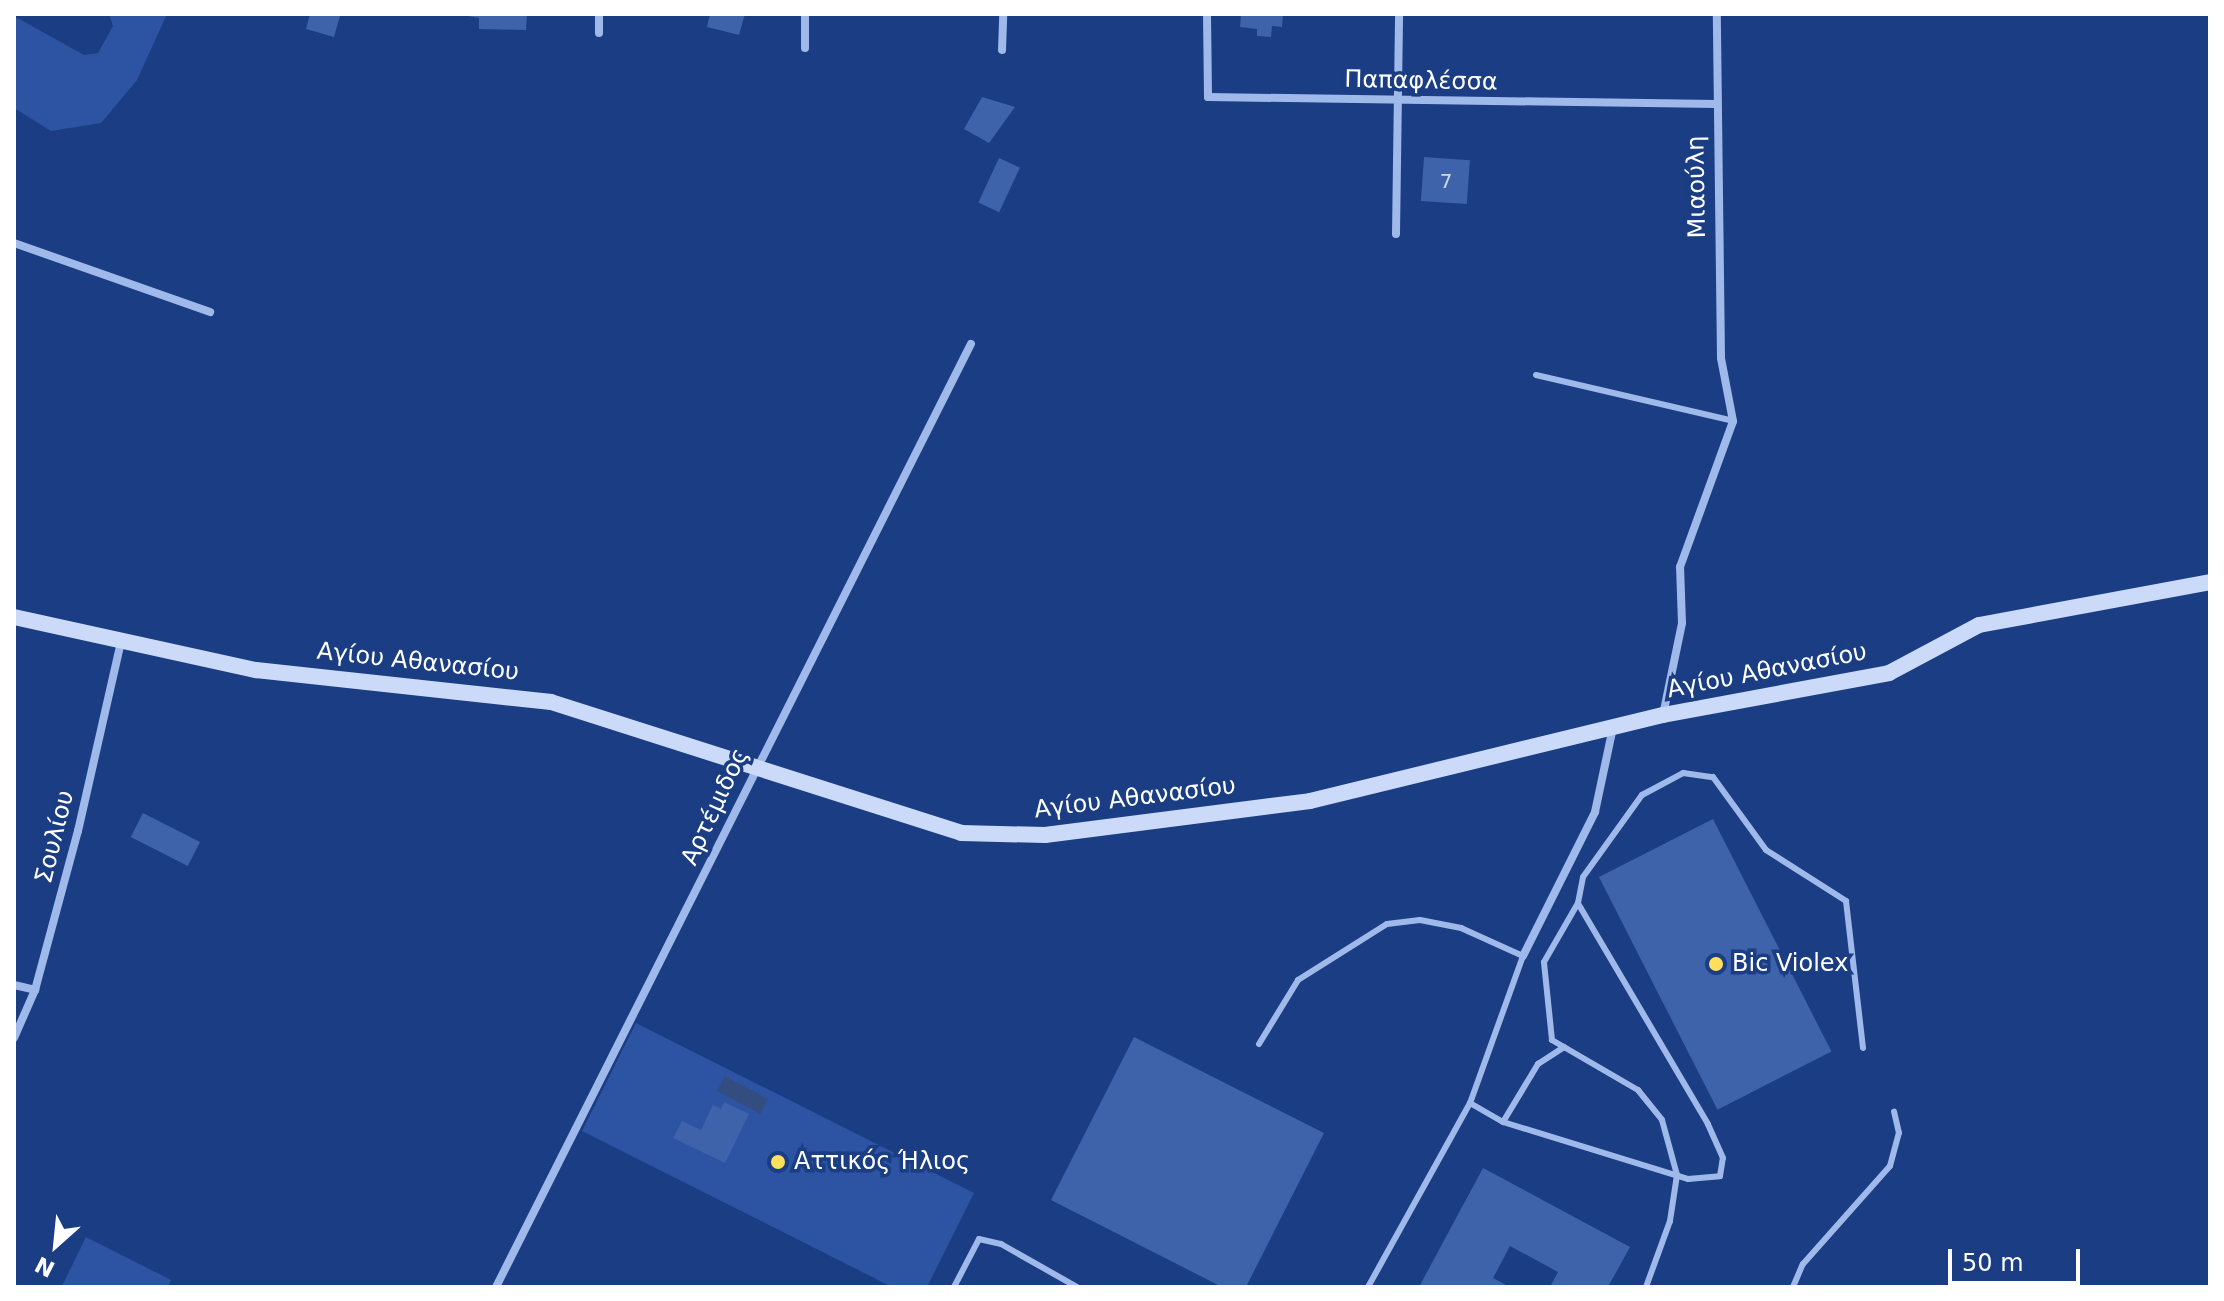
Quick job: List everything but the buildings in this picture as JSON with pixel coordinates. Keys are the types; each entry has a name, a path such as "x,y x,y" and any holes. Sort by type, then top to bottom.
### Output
{"street":[{"path":"599,14 599,33"},
{"path":"805,14 805,48"},
{"path":"1002,50 1003,14"},
{"name":"Παπαφλέσσα","path":"1207,14 1208,97 1716,104"},
{"path":"1396,234 1399,14"},
{"name":"Μιαούλη","path":"1717,14 1721,358 1733,421"},
{"path":"14,243 210,312"},
{"name":"Αρτέμιδος","path":"496,1287 757,763 971,344"},
{"path":"1663,715 1682,623 1680,567 1733,421"},
{"name":"Αγίου Αθανασίου","path":"14,617 256,670 514,694 757,763 961,833 1045,835 1310,801 1663,715 1889,673 1979,625 2210,582"},
{"name":"Σουλίου","path":"14,1038 35,990 121,641"},
{"path":"1523,956 1595,812 1613,727"},
{"path":"14,985 35,990"}],"lane":[{"path":"1536,375 1733,421"},
{"path":"1646,1287 1670,1221 1677,1175 1662,1120 1638,1090 1552,1040 1544,962 1578,903 1583,877 1642,795 1683,773 1713,777 1766,850 1846,901 1863,1048"},
{"path":"1470,1103 1503,1122 1677,1175 1720,1176 1723,1158 1578,903"},
{"path":"1259,1044 1298,980 1387,924 1420,920 1461,928 1523,956 1470,1103 1368,1287"},
{"path":"1503,1122 1538,1064 1564,1047"},
{"path":"1793,1287 1803,1264 1890,1166 1899,1133 1894,1112"},
{"path":"954,1287 979,1239 1001,1244 1077,1287"}],"shaded area":[{"path":"109,14 167,14 137,80 101,123 51,131 14,108 14,16 84,55 98,53 113,26"},
{"name":"Αττικός Ήλιος","path":"636,1023 974,1193 927,1287 892,1287 582,1131"},
{"path":"725,1076 768,1099 760,1114 717,1091"},
{"path":"86,1237 171,1280 168,1287 62,1286"}],"place":[{"name":"Bic Violex","path":"1716,964"},
{"name":"Αττικός Ήλιος","path":"778,1162"}]}
